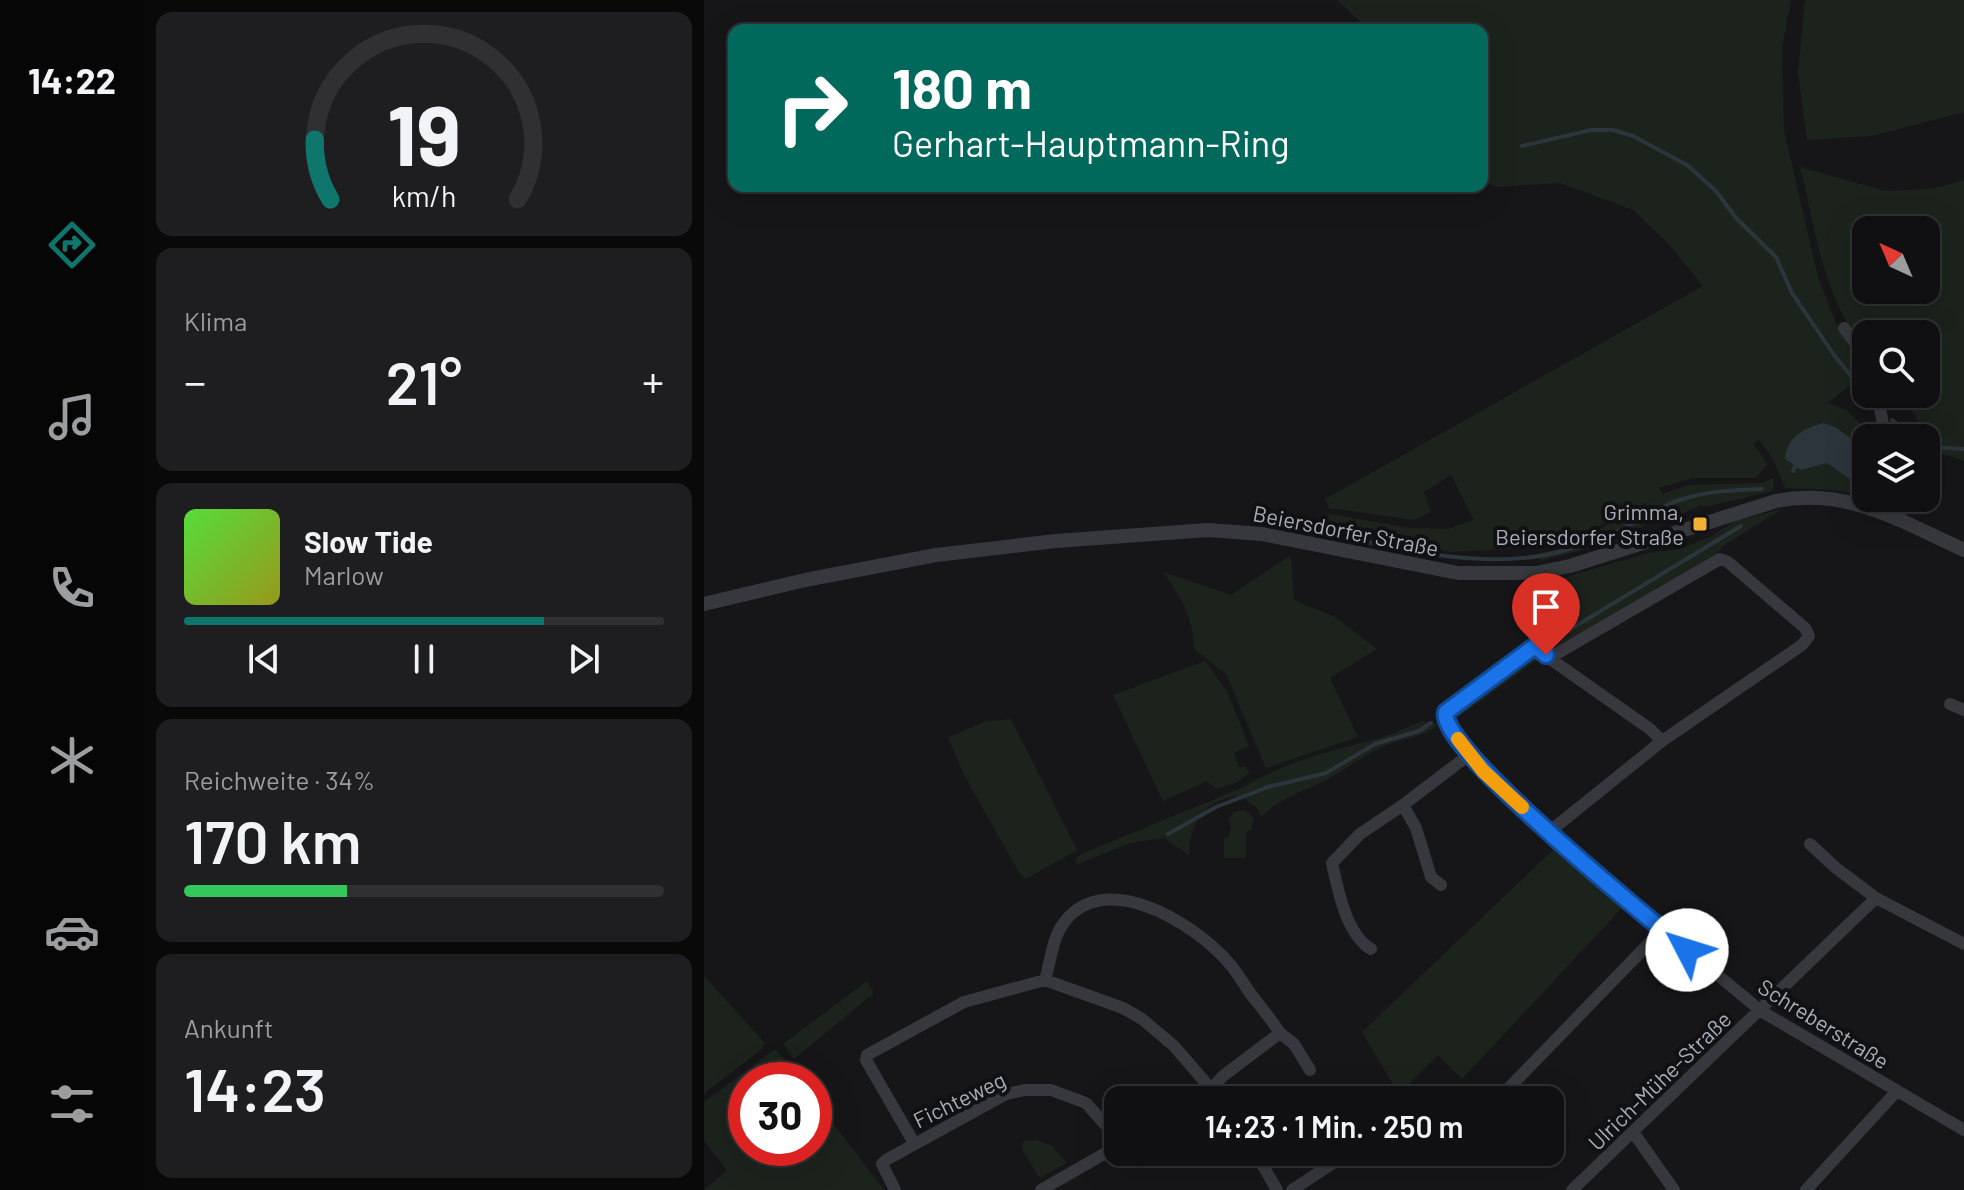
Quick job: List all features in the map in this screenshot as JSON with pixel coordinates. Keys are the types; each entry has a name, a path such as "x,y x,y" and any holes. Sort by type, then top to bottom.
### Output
{"street":[{"path":"1844,328 1852,339"},
{"name":"Beiersdorfer Straße","path":"704,604 805,580 936,555 1056,541 1208,530 1262,534 1448,572 1476,575 1536,573 1570,566 1785,499 1818,496 1846,500 1964,550"},
{"path":"1897,520 1901,512"},
{"path":"1549,658 1720,559 1728,562 1805,628 1809,636 1802,645 1662,741 1549,832"},
{"path":"1536,573 1544,628 1535,646 1650,729 1662,741"},
{"name":"Schreberstraße","path":"1535,646 1446,712 1446,723 1483,771 1662,930 1761,1011 1964,1130"},
{"path":"1950,704 1964,710"},
{"path":"1371,949 1360,942 1349,920 1332,863 1360,834 1470,754"},
{"path":"1403,805 1416,828 1431,877 1441,885"},
{"path":"1810,844 1876,898 1964,944"},
{"name":"Ulrich-Mühe-Straße","path":"1572,1190 1876,898"},
{"path":"1045,980 1058,932 1079,908 1096,899 1136,903 1189,928 1229,963 1280,1033 1294,1044 1310,1070"},
{"path":"1511,1086 1662,930"},
{"path":"914,1143 866,1060 867,1055 964,1002 1045,980 1123,1008 1142,1019 1174,1046 1208,1086"},
{"path":"1214,1086 1280,1033"},
{"name":"Fichteweg","path":"895,1190 882,1164 914,1143 1006,1094 1036,1089 1058,1092 1086,1103 1104,1123"},
{"path":"1806,1190 1896,1092"},
{"path":"1633,1132 1674,1190"},
{"path":"1041,1190 1104,1154"},
{"path":"1263,1166 1277,1190"},
{"path":"1292,1190 1329,1166"}],"shaded area":[{"path":"1337,0 1791,0 1782,47 1784,130 1818,277 1838,328 1852,351 1852,384 1828,403 1847,410 1860,424 1852,424 1852,493 1785,488 1773,459 1759,440 1753,444 1768,464 1755,478 1692,478 1659,488 1663,494 1688,485 1760,483 1774,478 1773,489 1769,492 1705,507 1702,505 1671,518 1664,510 1649,517 1649,523 1617,541 1539,561 1541,553 1567,547 1658,497 1558,546 1452,552 1405,545 1315,524 1320,516 1330,514 1410,528 1448,529 1474,520 1451,475 1424,492 1431,512 1414,520 1329,508 1325,499 1703,286 1666,241 1633,210 1560,183 1497,187 1488,184 1488,24 1363,24"},
{"path":"1805,0 1964,0 1964,112 1872,136 1807,140 1798,73"},
{"path":"1800,167 1886,191 1932,189 1964,180 1964,461 1940,453 1940,424 1919,424 1911,408 1940,408 1940,320 1852,320 1852,332 1830,287"},
{"path":"1823,423 1837,428 1852,440 1852,479 1827,463 1801,470 1785,459 1789,445 1797,435"},
{"path":"1782,509 1722,547 1712,560 1557,646 1547,641 1551,623 1547,601 1549,591 1559,579 1648,553 1680,549 1712,536 1735,521"},
{"path":"1291,555 1294,600 1335,617 1377,649 1330,678 1358,737 1266,768 1226,674 1194,649 1192,628 1185,609 1163,572 1231,595"},
{"path":"1532,656 1538,659 1452,722 1452,714"},
{"path":"1205,661 1227,691 1249,746 1234,753 1239,767 1246,766 1249,772 1230,785 1216,789 1207,781 1163,801 1113,695"},
{"path":"1011,719 1077,850 1026,879 1020,874 964,775 948,737 987,721"},
{"path":"1423,721 1438,724 1422,735 1376,750 1332,777 1285,799 1261,817 1258,809 1240,796 1217,802 1196,822 1189,855 1164,838 1130,843 1076,865 1077,857 1086,852 1246,786 1277,770"},
{"path":"1242,810 1250,813 1254,821 1246,833 1246,858 1224,858 1224,838 1228,838 1231,829 1229,819 1234,812"},
{"path":"1555,848 1622,908 1462,1079 1438,1055 1407,1086 1394,1086 1362,1032"},
{"path":"704,976 764,1042 763,1048 745,1062 728,1062 728,1075 704,1094"},
{"path":"867,981 874,993 794,1059 783,1044"},
{"path":"775,1049 787,1062 758,1062"},
{"path":"728,1084 728,1166 832,1166 832,1122 884,1190 704,1190 727,1170 704,1141 704,1102"},
{"path":"1037,1140 1052,1146 1067,1163 1039,1178 1022,1149 1023,1141"}],"waterway":[{"path":"1522,146 1591,130 1613,130 1633,136 1687,165 1716,191 1736,218 1776,257 1792,293 1852,377"},
{"path":"1892,420 1897,424"},
{"path":"1940,448 1964,449"},
{"path":"1793,471 1795,467"},
{"path":"1318,531 1441,556 1505,559 1566,550 1599,539 1683,499 1732,490 1762,489"},
{"path":"1556,638 1741,526"},
{"path":"1168,834 1216,807 1268,787 1326,773 1375,744 1419,731 1431,723"}],"slow traffic":[{"path":"1458,739 1483,771 1522,807"}],"place":[{"name":"Grimma, Beiersdorfer Straße","path":"1700,524"}],"route":[{"path":"1546,655 1535,646 1446,712 1446,723 1483,771 1595,873 1687,950"}]}
